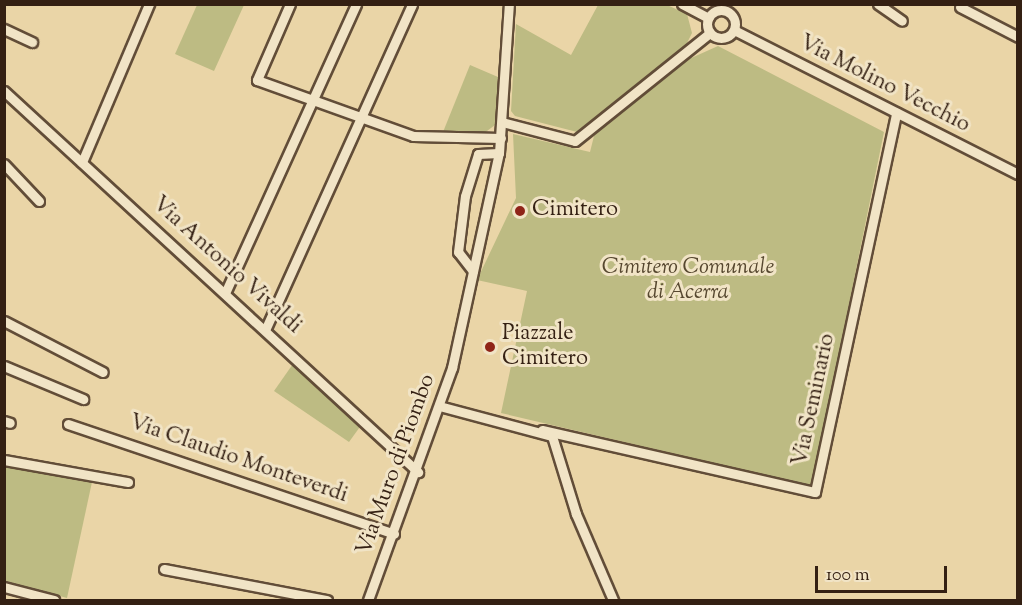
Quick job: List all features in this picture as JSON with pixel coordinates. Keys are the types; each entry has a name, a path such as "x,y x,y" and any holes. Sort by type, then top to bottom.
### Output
{"street":[{"path":"82,162 149,4"},
{"path":"290,4 257,80 413,136 501,138"},
{"path":"226,291 356,4"},
{"path":"266,328 412,4"},
{"name":"Via Muro di Piombo","path":"370,600 442,407 499,153 509,4"},
{"path":"682,4 708,18"},
{"path":"710,33 723,38 734,30 730,13 736,4"},
{"path":"878,4 902,21"},
{"path":"960,7 1017,37"},
{"path":"708,18 717,10 730,13"},
{"path":"708,18 710,33"},
{"path":"4,29 32,42"},
{"name":"Via Molino Vecchio","path":"734,30 1017,174"},
{"path":"502,122 575,141 710,33"},
{"name":"Via Antonio Vivaldi","path":"4,91 226,291 418,472"},
{"name":"Via Seminario","path":"542,430 815,492 896,113"},
{"path":"473,271 458,252 465,196 478,154 499,153"},
{"path":"4,164 39,201"},
{"path":"4,321 103,372"},
{"path":"4,366 83,399"},
{"path":"442,407 542,430 558,444 576,514 613,600"},
{"name":"Via Claudio Monteverdi","path":"68,424 394,534"},
{"path":"4,460 128,483"},
{"path":"164,569 327,600"},
{"path":"4,587 54,600"}],"green space":[{"path":"197,5 244,5 214,71 175,54"},
{"path":"598,5 667,5 687,14 692,33 686,45 577,132 515,116 511,111 516,24 571,55"},
{"name":"Cimitero Comunale di Acerra","path":"718,46 884,132 812,486 501,413 527,291 477,280 516,198 513,134 590,152 594,136 622,109 689,59"},
{"path":"470,65 498,77 495,125 483,134 441,137"},
{"path":"295,361 362,424 349,442 274,391"},
{"path":"4,467 92,482 67,598 5,581"}],"place":[{"name":"Cimitero","path":"520,211"},
{"name":"Piazzale Cimitero","path":"490,347"}]}
